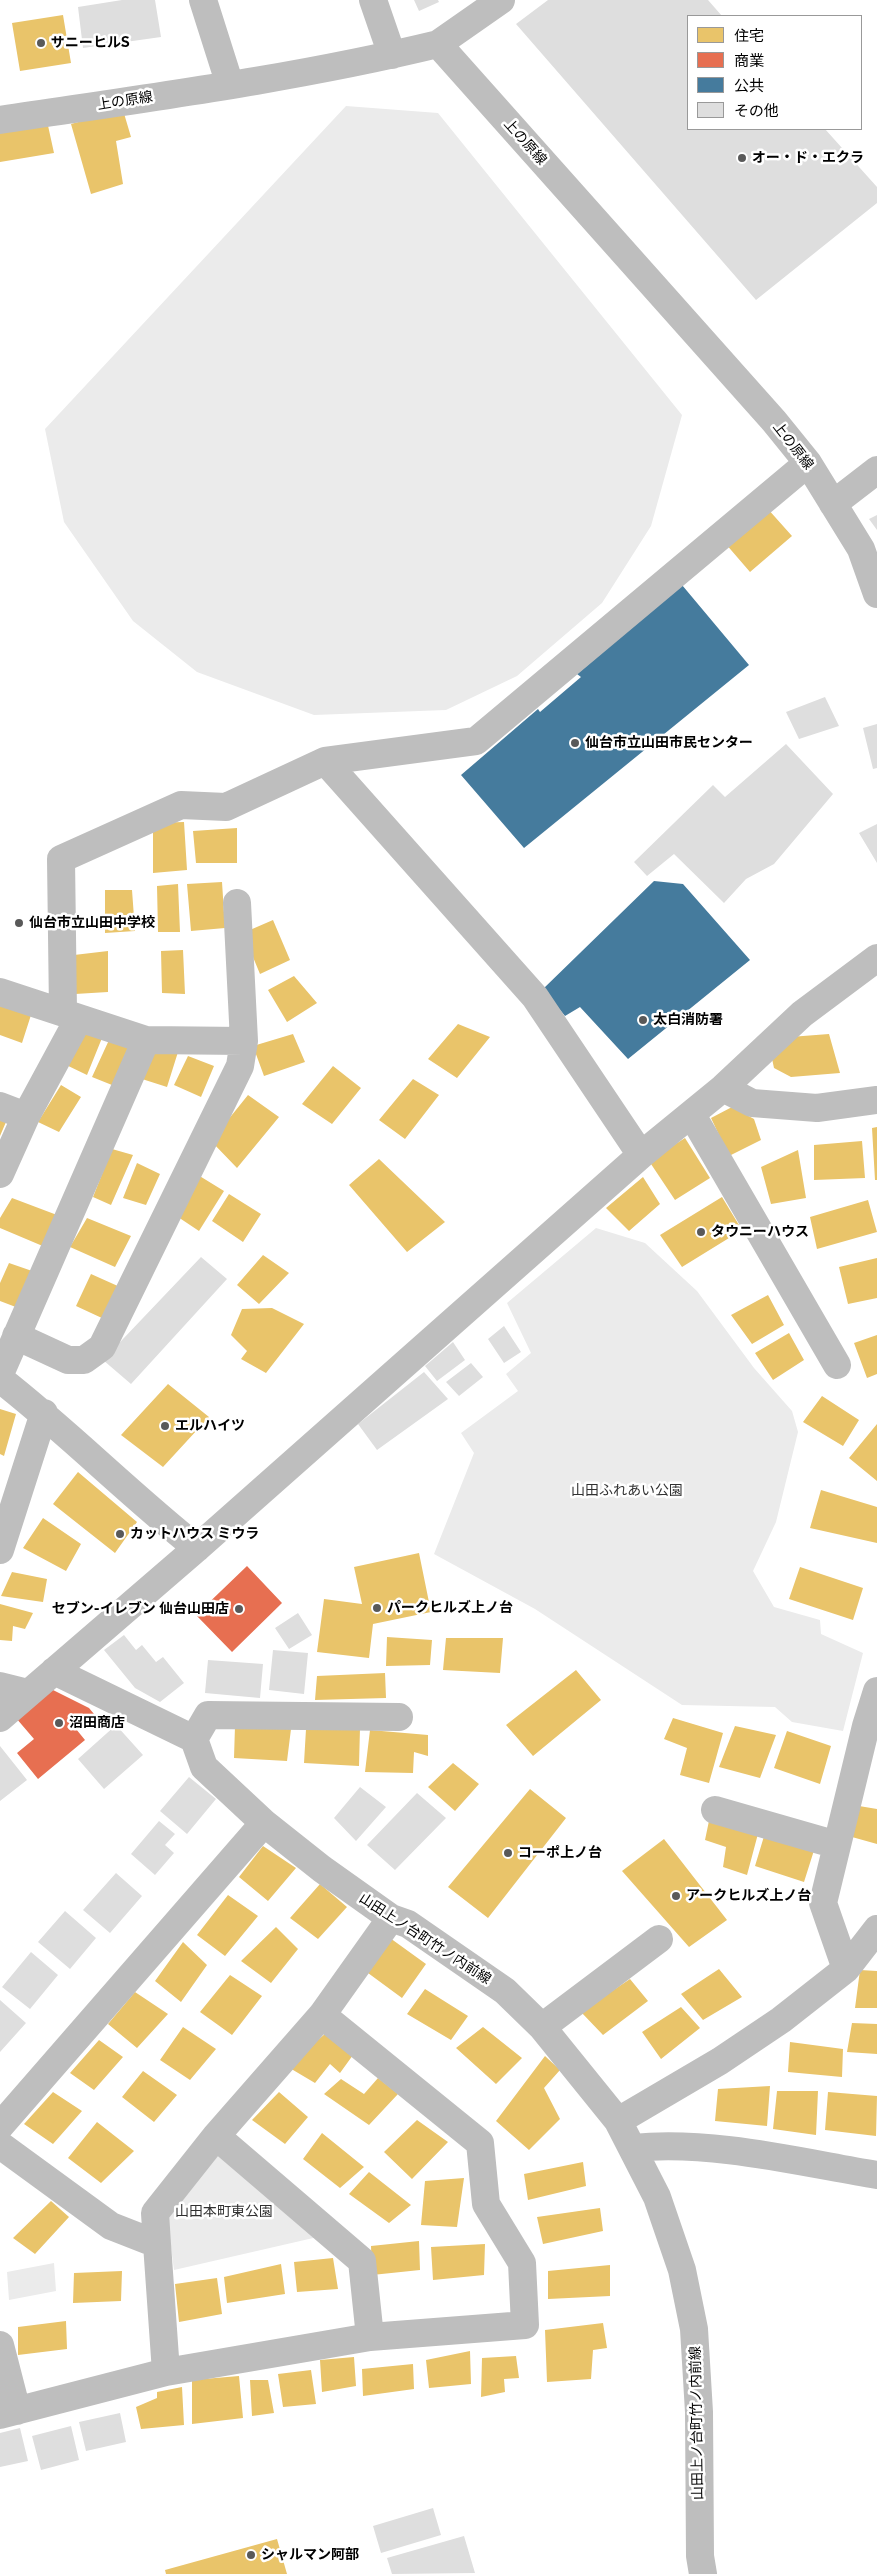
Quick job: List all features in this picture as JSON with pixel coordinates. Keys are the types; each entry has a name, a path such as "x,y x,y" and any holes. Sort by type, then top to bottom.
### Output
{"street":[{"path":"203,0 230,86"},
{"path":"373,0 392,55"},
{"path":"438,44 500,0"},
{"name":"上の原線","path":"0,120 230,86 392,55 438,44 774,421 808,463 861,548 877,594"},
{"path":"0,1174 71,1014 61,859 181,805 226,807 325,762 476,741 808,463"},
{"path":"833,504 877,470"},
{"path":"325,762 535,998 641,1155"},
{"path":"16,1336 68,1360 84,1360 102,1347 240,1066 244,1041 237,903"},
{"path":"0,1718 196,1548 641,1155 723,1088 802,1014 877,958"},
{"path":"0,992 146,1040 244,1041"},
{"path":"0,1374 146,1040"},
{"path":"723,1088 752,1103 817,1108 877,1100"},
{"path":"0,1106 26,1116"},
{"path":"692,1115 837,1365"},
{"path":"0,1378 44,1413 154,1514 196,1548"},
{"path":"0,1550 44,1413"},
{"path":"54,1671 194,1739 208,1715 399,1717"},
{"path":"0,1686 28,1693"},
{"path":"846,1969 823,1904 866,1726 877,1691"},
{"name":"山田上ノ台町竹ノ内前線","path":"194,1739 204,1767 264,1823 322,1869 391,1918 408,1924 505,1991 542,2027 618,2121 657,2197 682,2270 694,2329 699,2412 700,2556 703,2574"},
{"path":"716,1810 837,1845"},
{"path":"0,2126 264,1823"},
{"path":"166,2372 155,2213 216,2136 322,2015 391,1918"},
{"path":"618,2121 720,2060 781,2020 846,1969 877,1929"},
{"path":"542,2027 659,1939"},
{"path":"0,2346 8,2413 166,2372 370,2338 525,2325 522,2263 486,2204 480,2143 322,2015"},
{"path":"216,2136 362,2261 370,2338"},
{"path":"0,2145 111,2226 157,2244"},
{"path":"633,2148 664,2145 736,2152 877,2175"}],"green space":[{"path":"346,106 438,113 682,415 651,526 602,603 517,676 446,710 314,715 197,672 133,621 64,522 45,429"},
{"name":"山田ふれあい公園","path":"596,1228 645,1243 697,1291 754,1368 792,1411 798,1432 776,1522 753,1571 774,1607 820,1620 821,1634 863,1653 843,1731 792,1722 775,1707 682,1705 535,1609 434,1554 474,1453 461,1433 518,1391 506,1374 531,1353 507,1303"},
{"name":"山田本町東公園","path":"219,2148 322,2236 174,2270 166,2209"},
{"path":"54,2263 56,2291 9,2300 7,2272"}],"building: 住宅":[{"name":"サニーヒルS","path":"63,15 71,63 20,71 12,23"},
{"path":"123,110 131,137 116,141 123,184 91,194 71,124"},
{"path":"47,121 54,153 0,162 0,131"},
{"path":"767,508 792,536 750,572 725,543"},
{"path":"184,822 187,870 153,873 153,823"},
{"path":"237,828 237,863 196,863 193,831"},
{"path":"222,882 225,928 191,931 187,884"},
{"path":"178,884 180,932 158,932 157,886"},
{"path":"105,890 132,890 135,931 105,933"},
{"path":"273,920 290,960 260,974 243,933"},
{"path":"183,950 185,994 162,993 161,951"},
{"path":"108,951 108,992 75,994 74,955"},
{"path":"294,976 317,1003 287,1022 268,990"},
{"path":"0,1005 31,1015 22,1043 0,1035"},
{"path":"458,1024 490,1037 457,1078 428,1059"},
{"path":"77,1028 102,1038 87,1075 60,1062"},
{"path":"293,1034 305,1062 264,1076 253,1046"},
{"path":"829,1034 840,1073 791,1077 774,1068 771,1054 790,1037"},
{"path":"109,1040 132,1049 117,1087 92,1077"},
{"path":"153,1050 178,1052 167,1087 142,1079"},
{"path":"188,1056 214,1066 201,1097 174,1085"},
{"path":"333,1066 361,1088 332,1124 302,1104"},
{"path":"413,1079 439,1095 405,1139 379,1120"},
{"path":"61,1085 81,1097 59,1132 38,1122"},
{"path":"248,1095 279,1117 237,1168 211,1141"},
{"path":"732,1107 754,1119 761,1140 729,1156 711,1118"},
{"path":"0,1119 6,1122 0,1136"},
{"path":"877,1127 877,1180 875,1180 872,1128"},
{"path":"685,1138 710,1178 675,1200 649,1161"},
{"path":"862,1141 865,1178 814,1180 814,1145"},
{"path":"112,1149 133,1155 111,1205 93,1197"},
{"path":"798,1150 806,1198 771,1204 761,1167"},
{"path":"379,1159 445,1222 407,1252 349,1185"},
{"path":"137,1163 160,1174 146,1205 123,1198"},
{"path":"198,1175 224,1191 199,1231 175,1215"},
{"path":"643,1177 660,1204 629,1231 606,1208"},
{"path":"229,1194 261,1214 243,1242 212,1221"},
{"name":"タウニーハウス","path":"722,1197 742,1230 682,1267 660,1235"},
{"path":"12,1198 57,1215 45,1247 0,1228 0,1218"},
{"path":"868,1200 877,1232 817,1249 810,1217"},
{"path":"87,1218 131,1236 115,1267 70,1247"},
{"path":"263,1255 289,1273 259,1304 237,1285"},
{"path":"877,1258 877,1298 848,1304 839,1267"},
{"path":"9,1263 35,1272 21,1309 0,1301 0,1283"},
{"path":"91,1274 120,1287 104,1319 76,1306"},
{"path":"768,1295 784,1325 752,1344 731,1315"},
{"path":"272,1308 304,1324 266,1373 241,1359 247,1351 231,1335 242,1309"},
{"path":"789,1333 804,1360 773,1380 755,1353"},
{"path":"877,1335 877,1374 867,1378 854,1343"},
{"name":"エルハイツ","path":"168,1384 209,1417 163,1467 121,1435"},
{"path":"822,1396 859,1420 843,1446 803,1422"},
{"path":"0,1409 16,1414 4,1456 0,1454"},
{"path":"877,1424 877,1481 849,1458"},
{"path":"78,1472 137,1522 115,1553 53,1504"},
{"path":"821,1490 877,1507 877,1543 810,1528"},
{"path":"43,1518 81,1544 66,1571 23,1548"},
{"name":"パークヒルズ上ノ台","path":"419,1553 431,1612 373,1624 369,1658 317,1652 324,1599 362,1604 354,1567"},
{"path":"800,1567 863,1588 853,1620 789,1599"},
{"path":"12,1572 47,1579 43,1602 1,1596"},
{"path":"0,1604 33,1613 25,1629 13,1626 12,1641 0,1640"},
{"path":"387,1637 432,1640 430,1665 386,1666"},
{"path":"446,1638 503,1638 500,1673 443,1670"},
{"path":"576,1670 601,1700 533,1756 506,1725"},
{"path":"385,1673 386,1698 315,1700 317,1676"},
{"path":"673,1718 723,1733 709,1783 680,1775 687,1748 664,1739"},
{"path":"235,1726 291,1729 287,1761 234,1758"},
{"path":"735,1726 776,1735 760,1778 719,1767"},
{"path":"360,1728 359,1766 304,1763 306,1729"},
{"path":"370,1730 428,1735 428,1756 414,1752 413,1773 365,1772"},
{"path":"787,1731 831,1746 820,1784 774,1768"},
{"path":"453,1763 479,1784 455,1811 428,1787"},
{"name":"コーポ上ノ台","path":"530,1789 566,1818 488,1918 448,1887"},
{"path":"859,1806 877,1809 877,1844 852,1837"},
{"path":"710,1816 759,1830 747,1875 723,1867 726,1847 705,1840"},
{"path":"765,1833 816,1844 804,1882 755,1866"},
{"name":"アークヒルズ上ノ台","path":"664,1839 727,1920 689,1947 622,1871"},
{"path":"263,1846 296,1868 268,1901 239,1877"},
{"path":"320,1884 347,1907 318,1939 290,1918"},
{"path":"228,1895 258,1916 225,1956 197,1935"},
{"path":"276,1927 298,1949 271,1983 241,1961"},
{"path":"390,1938 426,1964 402,1998 368,1973"},
{"path":"183,1942 207,1965 181,2002 155,1981"},
{"path":"719,1969 742,1997 703,2020 681,1994"},
{"path":"860,1970 877,1971 877,2008 855,2008"},
{"path":"230,1975 262,1996 232,2035 200,2012"},
{"path":"630,1979 648,2001 603,2035 581,2012"},
{"path":"425,1989 468,2016 451,2040 407,2014"},
{"path":"135,1992 168,2014 137,2048 108,2024"},
{"path":"681,2007 700,2028 661,2059 642,2032"},
{"path":"852,2023 877,2024 877,2054 847,2052"},
{"path":"183,2027 216,2049 190,2080 160,2060"},
{"path":"483,2027 522,2058 496,2084 456,2048"},
{"path":"327,2032 353,2055 340,2073 330,2064 315,2083 288,2067"},
{"path":"99,2040 123,2057 94,2090 70,2073"},
{"path":"790,2042 843,2049 842,2077 788,2072"},
{"path":"545,2056 560,2070 544,2088 560,2119 529,2150 496,2121"},
{"path":"143,2071 177,2095 154,2122 122,2097"},
{"path":"378,2078 398,2094 369,2125 324,2094 341,2079 364,2094"},
{"path":"770,2086 767,2126 715,2121 718,2089"},
{"path":"777,2091 818,2091 816,2135 773,2129"},
{"path":"53,2092 82,2111 53,2144 24,2124"},
{"path":"279,2092 308,2117 285,2144 252,2120"},
{"path":"828,2092 877,2096 876,2136 825,2130"},
{"path":"417,2120 448,2142 412,2179 384,2152"},
{"path":"97,2122 134,2151 101,2183 68,2158"},
{"path":"322,2133 364,2167 340,2188 303,2159"},
{"path":"583,2162 586,2186 528,2200 524,2174"},
{"path":"369,2172 411,2205 389,2223 349,2194"},
{"path":"464,2178 457,2227 421,2225 425,2181"},
{"path":"51,2201 69,2217 35,2254 13,2238"},
{"path":"600,2208 603,2231 543,2244 537,2217"},
{"path":"419,2241 420,2270 372,2275 371,2246"},
{"path":"485,2244 484,2275 433,2280 431,2247"},
{"path":"333,2258 338,2289 297,2292 294,2262"},
{"path":"281,2264 285,2294 227,2303 224,2277"},
{"path":"610,2265 610,2296 548,2299 548,2271"},
{"path":"122,2271 121,2301 73,2303 74,2273"},
{"path":"217,2278 222,2314 179,2322 175,2284"},
{"path":"66,2321 67,2349 18,2355 18,2327"},
{"path":"603,2323 607,2348 593,2350 591,2379 547,2382 545,2330"},
{"path":"470,2351 471,2384 429,2388 426,2360"},
{"path":"516,2356 519,2378 504,2379 505,2392 481,2397 482,2358"},
{"path":"354,2357 356,2386 322,2392 320,2360"},
{"path":"413,2364 414,2389 363,2396 362,2369"},
{"path":"311,2370 316,2404 283,2407 278,2374"},
{"path":"239,2376 243,2418 192,2424 192,2380"},
{"path":"250,2380 268,2380 274,2413 252,2416"},
{"path":"182,2387 184,2425 141,2429 136,2407 157,2398 157,2392"},
{"name":"シャルマン阿部","path":"277,2539 287,2574 166,2574 165,2570"}],"building: 商業":[{"name":"セブン-イレブン 仙台山田店","path":"247,1566 282,1603 232,1652 196,1615"},
{"path":"51,1689 89,1708 94,1714 76,1729 85,1740 38,1779 17,1753 34,1739 16,1718"}],"building: 公共":[{"name":"仙台市立山田市民センター","path":"682,585 749,665 524,848 461,775 538,709 540,712 581,677 577,674"},
{"path":"654,881 683,884 750,960 628,1059 580,1007 565,1016 543,989"}],"building: その他":[{"path":"122,0 155,0 161,37 83,48 78,7"},
{"path":"414,0 438,0 439,2 419,11"},
{"name":"オー・ド・エクラ","path":"548,0 708,0 721,15 687,15 687,130 826,130 877,187 877,203 756,300 516,24"},
{"path":"877,515 877,530 869,519"},
{"path":"825,697 839,726 799,739 786,712"},
{"path":"877,724 877,768 873,769 863,728"},
{"path":"786,744 833,794 774,864 746,879 724,903 674,854 647,876 634,862 713,785 725,797"},
{"path":"877,824 877,863 859,833"},
{"path":"201,1257 227,1279 131,1384 103,1360"},
{"path":"504,1326 521,1352 504,1363 488,1339"},
{"path":"453,1342 465,1360 437,1381 425,1366"},
{"path":"471,1363 483,1377 459,1396 446,1382"},
{"path":"424,1372 448,1399 377,1450 358,1424"},
{"path":"298,1613 312,1635 289,1649 275,1628"},
{"path":"124,1635 136,1650 142,1645 156,1662 163,1657 184,1683 160,1702 135,1688 104,1650"},
{"path":"273,1650 308,1653 304,1694 269,1690"},
{"path":"208,1660 263,1664 260,1698 205,1693"},
{"path":"116,1725 143,1755 104,1789 78,1759"},
{"path":"0,1746 27,1780 0,1801"},
{"path":"189,1777 216,1799 187,1834 160,1811"},
{"path":"360,1787 386,1807 356,1841 334,1818"},
{"path":"417,1793 446,1818 395,1870 367,1845"},
{"path":"159,1821 175,1834 165,1845 174,1853 155,1875 131,1854"},
{"path":"116,1873 142,1896 110,1933 83,1910"},
{"path":"65,1911 96,1938 70,1969 38,1942"},
{"path":"31,1952 58,1975 30,2009 2,1987"},
{"path":"0,2000 26,2023 0,2052"},
{"path":"120,2413 126,2442 86,2451 79,2422"},
{"path":"71,2426 79,2460 41,2470 32,2436"},
{"path":"20,2428 28,2461 0,2467 0,2433"},
{"path":"433,2508 441,2535 381,2553 373,2526"},
{"path":"464,2536 475,2573 392,2574 387,2558"}],"place":[{"name":"サニーヒルS","path":"41,43"},
{"name":"オー・ド・エクラ","path":"742,158"},
{"name":"仙台市立山田市民センター","path":"575,743"},
{"name":"仙台市立山田中学校","path":"19,923"},
{"name":"太白消防署","path":"643,1020"},
{"name":"タウニーハウス","path":"701,1232"},
{"name":"エルハイツ","path":"165,1426"},
{"name":"カットハウス ミウラ","path":"120,1534"},
{"name":"パークヒルズ上ノ台","path":"377,1608"},
{"name":"セブン-イレブン 仙台山田店","path":"239,1609"},
{"name":"沼田商店","path":"59,1723"},
{"name":"コーポ上ノ台","path":"508,1853"},
{"name":"アークヒルズ上ノ台","path":"676,1896"},
{"name":"シャルマン阿部","path":"251,2555"}]}
